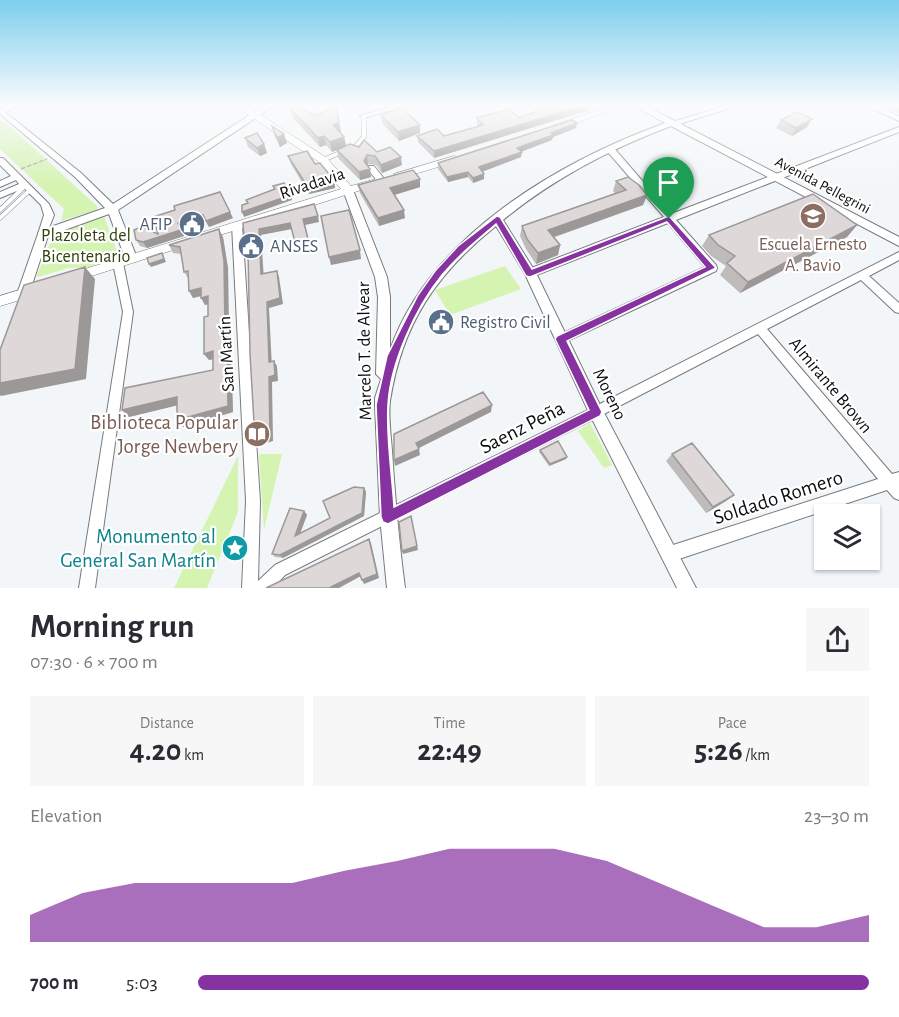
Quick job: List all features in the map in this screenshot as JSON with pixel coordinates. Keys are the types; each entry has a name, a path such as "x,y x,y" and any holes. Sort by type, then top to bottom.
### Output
{"main road":[{"path":"280,132 323,160 348,190"},
{"name":"Rivadavia","path":"22,295 54,281 462,156"},
{"path":"0,294 22,295"},
{"path":"0,301 22,295"}],"street":[{"path":"26,132 78,175 112,209 131,258"},
{"path":"44,234 112,209 230,132"},
{"path":"382,405 392,356 421,297 438,273 461,249 549,181 610,149 650,132"},
{"name":"Avenida Pellegrini","path":"687,132 899,242"},
{"path":"530,273 890,132"},
{"path":"561,339 712,268 610,149"},
{"path":"0,160 45,204 49,215 22,295"},
{"path":"371,168 381,180"},
{"path":"0,184 15,175"},
{"path":"0,195 26,187"},
{"name":"Marcelo T. de Alvear","path":"348,190 381,277 384,297 382,405 388,517 396,588"},
{"name":"Moreno","path":"497,219 530,273 596,412 687,588"},
{"name":"San Martín","path":"237,225 253,501 250,588"},
{"name":"Saenz Peña","path":"262,588 280,570 596,412 899,256"},
{"path":"87,588 104,488 128,312 118,263"},
{"path":"862,275 899,309"},
{"name":"Almirante Brown","path":"759,327 896,485"},
{"name":"Soldado Romero","path":"670,555 896,485"}],"lane":[{"path":"323,160 356,149 364,137 364,132"},
{"path":"0,210 26,187"},
{"path":"0,218 26,187"}],"path":[{"path":"15,175 54,156"}],"green space":[{"path":"0,132 17,132 98,207 96,210 61,221 64,209 0,149"},
{"name":"Plazoleta del Bicentenario","path":"104,216 117,252 115,254 90,267 69,268 38,277 53,236"},
{"path":"505,266 521,289 450,315 435,290"},
{"path":"590,423 612,465 604,468 578,431"},
{"path":"259,454 282,454 264,530"},
{"path":"238,456 238,512 207,588 174,588"}],"building":[{"path":"275,132 284,134 277,138"},
{"path":"313,132 340,132 344,137 330,142 324,136 318,138"},
{"path":"427,132 440,132 444,136 457,132 495,132 434,151 417,136"},
{"path":"533,132 552,132 553,135 517,148 522,152 479,167 484,174 473,178 468,172 447,177 438,163"},
{"path":"257,133 264,144 257,148 245,138"},
{"path":"364,140 377,152 390,147 401,157 381,165 375,156 367,155 364,161 370,169 359,172 337,150 350,144 359,147"},
{"path":"307,151 315,164 320,163 334,180 307,186 288,156"},
{"path":"413,170 420,179 390,188 404,210 378,218 358,185"},
{"path":"628,177 647,195 548,230 560,245 538,253 527,239 522,226 626,190 616,181"},
{"path":"284,183 291,195 242,212 242,205 248,203 246,200 275,189 273,186"},
{"path":"220,192 230,212 206,221 203,215 178,223 181,230 143,242 136,240 134,230 141,227 158,234 153,217 175,210 174,206"},
{"path":"813,194 857,225 748,282 727,263 735,256 718,245 709,235"},
{"path":"314,204 318,216 303,219 308,239 295,242 290,223 259,229 261,274 277,271 280,298 267,302 269,362 274,361 275,375 269,377 270,436 255,440 250,354 248,249 245,249 243,223"},
{"path":"349,210 360,250 329,257 321,216"},
{"path":"219,229 224,261 225,333 222,333 223,351 227,350 228,406 177,420 177,397 122,410 125,388 213,370 213,351 204,354 204,317 208,316 208,296 201,298 201,288 189,291 188,271 184,272 180,247 169,245"},
{"path":"162,253 164,259 149,264 147,258"},
{"path":"85,267 75,369 0,383 0,350 24,285"},
{"path":"483,392 492,405 416,443 419,449 394,460 394,434"},
{"path":"558,441 567,457 550,464 540,450"},
{"path":"692,443 734,495 713,507 672,454"},
{"path":"354,487 364,488 362,513 280,555 272,554 290,508 304,511 295,536 330,518 323,501"},
{"path":"411,516 417,546 402,551 399,522"},
{"path":"369,539 377,574 362,580 359,573 329,588 266,588"}],"place":[{"name":"Escuela Ernesto A. Bavio","path":"813,216"},
{"name":"AFIP","path":"192,224"},
{"name":"ANSES","path":"251,246"},
{"name":"Registro Civil","path":"441,322"},
{"name":"Biblioteca Popular Jorge Newbery","path":"257,434"},
{"name":"Monumento al General San Martín","path":"235,548"}],"route":[{"path":"497,219 530,273 669,219 712,268 561,339 596,412 388,517 382,405 392,356 421,297 438,273 461,249 497,219"}]}
